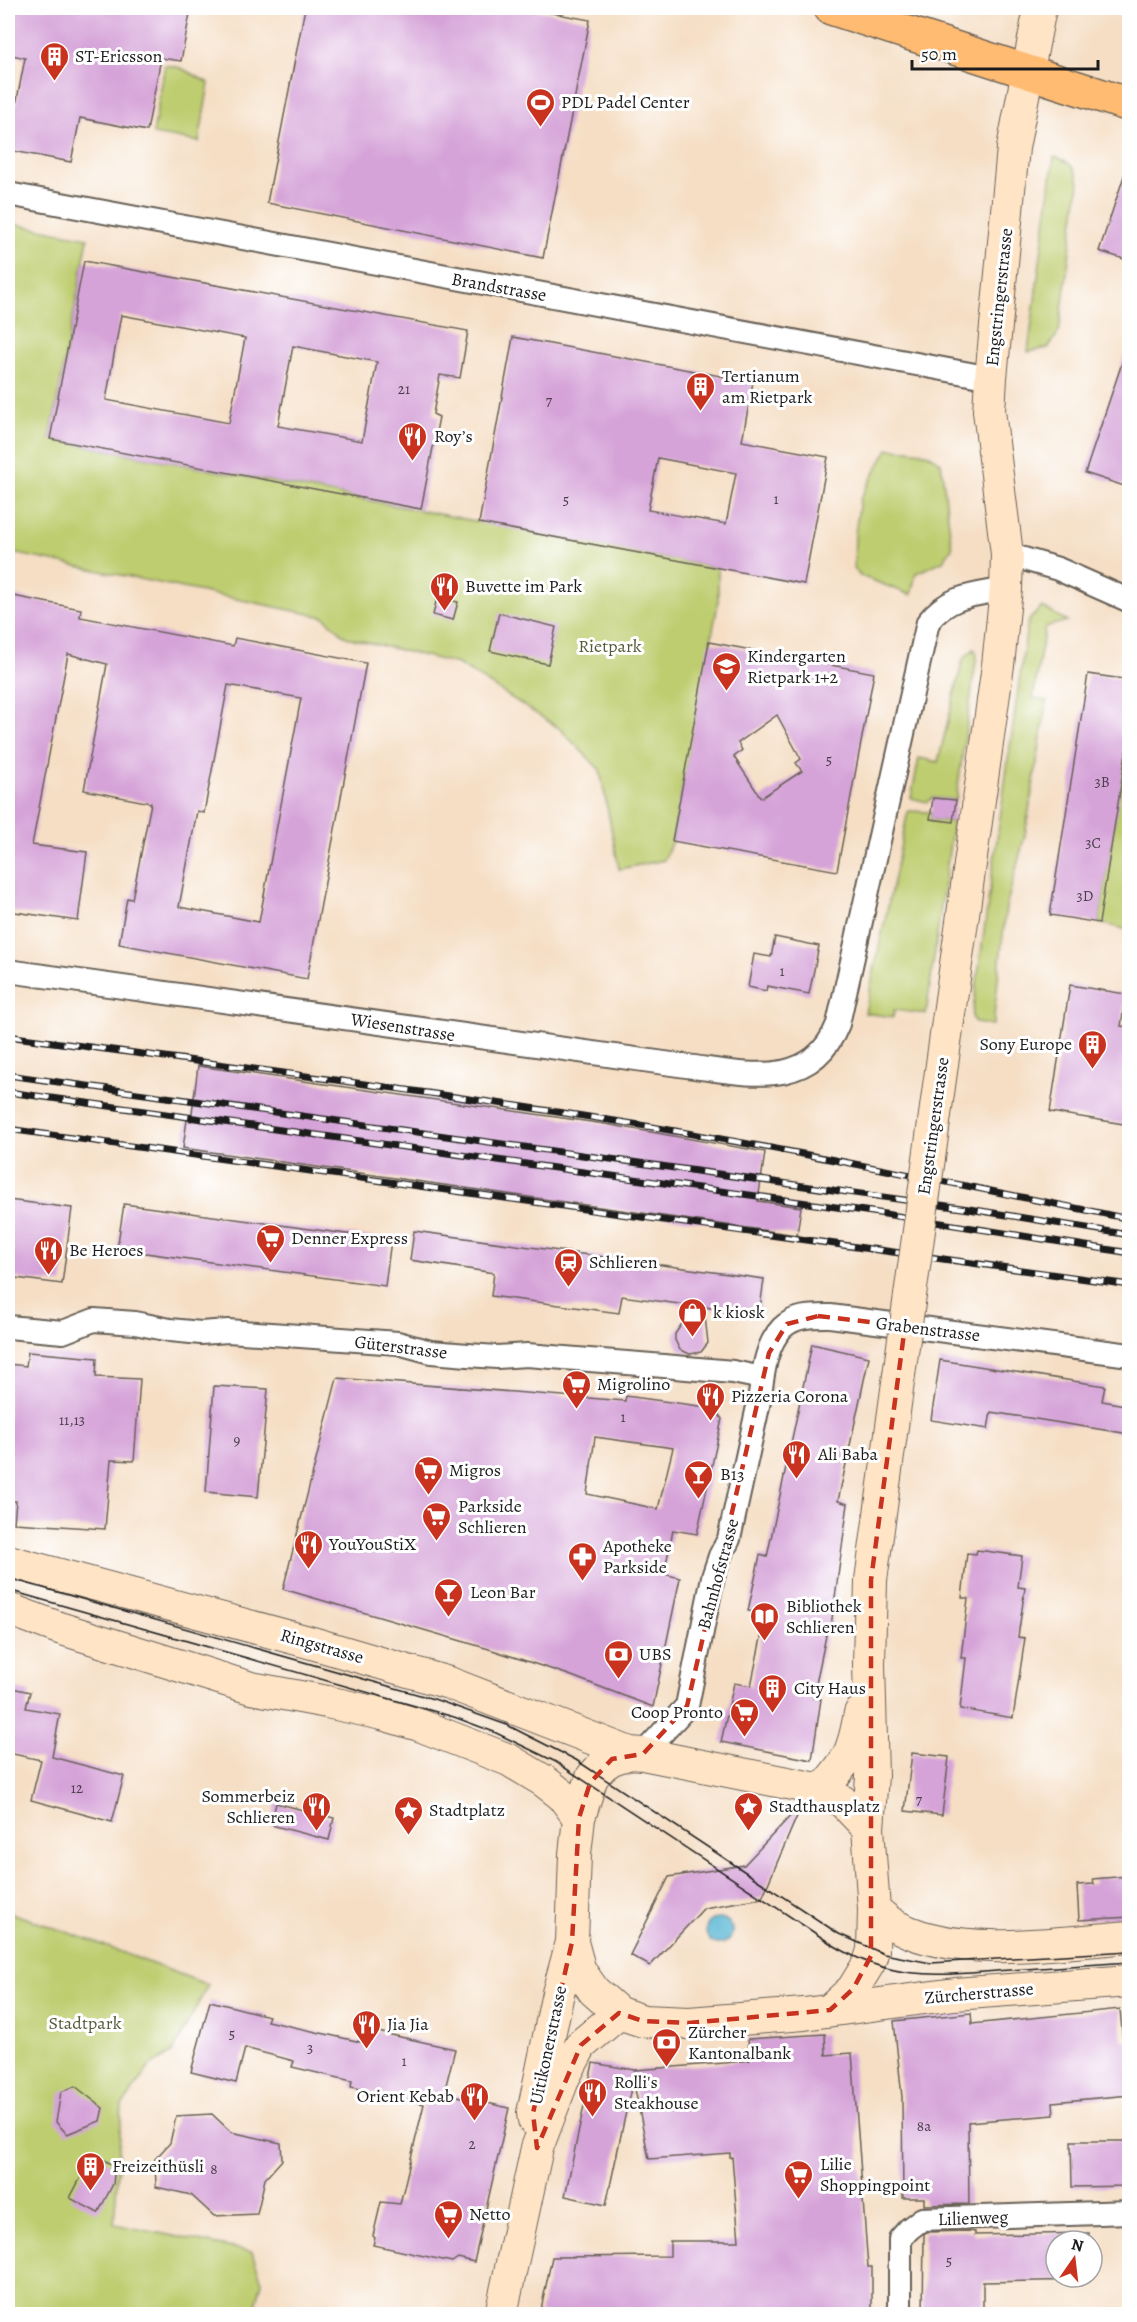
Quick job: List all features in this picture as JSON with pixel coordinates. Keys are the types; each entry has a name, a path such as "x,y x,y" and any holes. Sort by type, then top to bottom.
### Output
{"main road":[{"path":"831,8 1130,105"},
{"name":"Engstringerstrasse","path":"868,1828 872,1776 869,1664 871,1581 998,665 1006,589 1007,554 989,411 1013,148 1040,8"},
{"name":"Ringstrasse","path":"8,1561 312,1643 449,1683 637,1753 822,1790"},
{"path":"8,1609 59,1628 251,1688 382,1714 419,1725 509,1760 562,1795 579,1818"},
{"name":"Engstringerstrasse","path":"822,1790 846,1763 853,1747 869,1664"},
{"path":"619,2013 594,1991 580,1971 572,1942 575,1854 579,1818 590,1782 596,1772 612,1759 637,1753"},
{"path":"822,1790 842,1801 868,1828 874,1909 873,1950 869,1963 853,1989 830,2010"},
{"path":"874,1909 902,1930 959,1944 1019,1946 1130,1937"},
{"name":"Uitikonerstrasse","path":"537,2148 533,2113 558,1993 572,1942"},
{"name":"Zürcherstrasse","path":"619,2013 643,2021 689,2022 804,2014 955,1994 1130,1981"},
{"name":"Uitikonerstrasse","path":"501,2314 537,2148 564,2077 581,2045 619,2013"}],"street":[{"name":"Brandstrasse","path":"8,194 991,378"},
{"path":"1007,554 1058,569 1130,601"},
{"name":"Wiesenstrasse","path":"8,971 687,1066 764,1074 798,1068 812,1062 822,1053 832,1040 838,1024 928,622 946,604 958,598 1006,589"},
{"name":"Grabenstrasse","path":"762,1378 773,1343 781,1329 795,1320 818,1316 1130,1355"},
{"name":"Güterstrasse","path":"8,1327 63,1332 94,1320 135,1323 201,1333 228,1330 398,1343 430,1352 497,1357 527,1355 733,1372 762,1378"},
{"name":"Bahnhofstrasse","path":"637,1753 687,1707 714,1577 732,1528 762,1378"},
{"name":"Lilienweg","path":"900,2314 900,2239 921,2219 1130,2212"}],"highlighted area":[{"path":"818,1316 905,1326 871,1580 871,1956 853,1989 830,2010 689,2023 643,2021 619,2013 581,2045 537,2148 533,2113 572,1942 579,1818 590,1783 612,1759 643,1754 687,1706 769,1353 787,1324"}],"green space":[{"path":"165,65 181,68 209,83 199,142 153,134"},
{"path":"1054,157 1064,160 1071,166 1079,183 1059,332 1048,348 1028,352"},
{"name":"Rietpark","path":"8,223 88,238 50,439 718,568 718,604 672,841 664,860 619,869 600,770 559,728 458,664 346,637 324,617 8,552"},
{"path":"888,449 923,453 941,463 952,548 943,561 916,573 911,595 861,576 854,568 855,534 860,499"},
{"path":"1042,607 1067,621 1045,627 1033,698 1047,701 1025,835 1006,907 993,1025 975,1023 972,1017 1027,626 1030,619"},
{"path":"974,649 977,654 956,800 933,798 927,802 911,798 919,758 938,762 963,659"},
{"path":"1129,728 1129,930 1099,923"},
{"path":"908,811 931,812 931,819 953,822 926,1014 894,1010 893,1017 865,1013"},
{"name":"Stadtpark","path":"8,1912 208,1985 173,2052 150,2066 122,2106 114,2224 252,2252 262,2282 254,2314 8,2314"}],"water":[{"path":"719,1918 728,1922 732,1931 728,1940 719,1944 710,1940 706,1931 710,1922"}],"building":[{"path":"8,8 191,8 181,61 161,58 147,131 80,118 71,162 8,150 11,129 8,128 8,104 16,105 25,58 8,54"},
{"path":"305,8 525,8 590,20 543,258 267,203"},
{"path":"1126,170 1130,170 1130,261 1099,251"},
{"path":"84,261 468,331 460,378 440,375 433,414 439,417 421,509 50,439","holes":["121,315 245,338 229,423 106,400","293,346 377,362 362,441 278,426"]},
{"path":"513,337 753,382 742,441 828,457 804,584 479,523","holes":["658,458 736,473 726,524 648,510"]},
{"path":"1126,351 1130,352 1130,488 1085,473"},
{"path":"8,595 81,609 80,617 233,646 235,638 366,663 307,979 119,944 127,898 132,899 151,803 84,790 107,664 68,654 32,845 87,852 78,921 8,911","holes":["228,685 301,698 259,922 179,907 197,811 204,813"]},
{"name":"Buvette im Park","path":"437,597 458,602 453,620 433,615"},
{"path":"499,613 556,627 548,664 490,651"},
{"path":"709,642 874,673 837,871 672,841","holes":["777,715 801,759 796,763 802,771 761,798 734,757 742,750 738,743"]},
{"path":"1088,674 1130,680 1130,728 1099,923 1050,915"},
{"path":"933,798 956,800 953,822 930,819"},
{"path":"775,937 819,946 809,994 767,986 766,991 748,987 754,954 771,957"},
{"name":"Sony Europe","path":"1070,985 1126,994 1121,1026 1130,1027 1130,1125 1050,1112"},
{"path":"198,1066 605,1124 765,1152 758,1201 801,1207 797,1235 183,1148 187,1120 191,1121"},
{"path":"8,1200 72,1208 62,1284 8,1277"},
{"path":"124,1204 391,1240 385,1286 117,1249"},
{"path":"414,1231 764,1279 759,1315 704,1307 708,1343 701,1352 690,1354 680,1350 675,1334 694,1306 622,1296 619,1313 491,1296 494,1273 410,1260"},
{"path":"812,1344 869,1357 838,1501 848,1504 831,1626 828,1626 813,1698 821,1699 812,1760 721,1742 734,1683 751,1686 766,1614 748,1611 760,1555 767,1557"},
{"path":"28,1352 97,1358 96,1377 140,1379 134,1461 111,1460 105,1529 14,1523 16,1501 8,1501 8,1364 26,1366"},
{"path":"940,1360 1105,1386 1102,1401 1130,1406 1130,1434 991,1412 988,1429 931,1420"},
{"name":"Parkside Schlieren","path":"337,1378 625,1401 626,1396 714,1408 722,1419 697,1534 673,1530 664,1574 680,1578 653,1707 569,1675 489,1649 283,1589","holes":["595,1437 673,1448 658,1509 587,1494"]},
{"path":"214,1386 268,1389 258,1497 206,1492"},
{"path":"977,1550 1022,1556 1018,1587 1025,1588 1018,1637 1025,1638 1013,1718 960,1709 966,1658 961,1658 968,1598 962,1598 967,1553 976,1554"},
{"path":"8,1687 30,1692 26,1708 60,1714 52,1757 124,1776 112,1822 31,1800 41,1760 8,1753"},
{"path":"912,1753 949,1757 942,1815 905,1811"},
{"path":"276,1803 334,1818 329,1840 271,1825"},
{"path":"798,1808 800,1809 762,1898 704,1908 650,1966 630,1955 669,1877 744,1865"},
{"path":"1128,1876 1130,1917 1079,1920 1077,1885 1094,1884 1093,1879"},
{"path":"210,2001 269,2016 267,2021 361,2042 364,2029 455,2049 444,2093 509,2108 474,2262 458,2258 452,2262 373,2245 381,2202 400,2204 424,2104 351,2087 352,2081 292,2067 294,2061 245,2048 236,2083 191,2072"},
{"path":"1120,2009 1123,2041 1128,2041 1130,2095 1053,2102 1054,2115 968,2122 969,2204 924,2205 924,2198 903,2198 902,2097 894,2021 971,2013 972,2024"},
{"name":"Lilie Shoppingpoint","path":"825,2034 826,2055 852,2053 868,2267 872,2267 872,2314 540,2314 552,2257 670,2256 670,2241 739,2241 730,2153 649,2159 633,2079 606,2205 565,2196 593,2063 635,2070 750,2060 748,2039"},
{"path":"75,2086 103,2108 100,2121 67,2134 56,2122 61,2092"},
{"path":"212,2114 231,2132 281,2143 282,2160 265,2179 257,2214 214,2216 191,2195 156,2187 155,2159 170,2143 176,2116"},
{"path":"1071,2141 1130,2141 1130,2186 1072,2187"},
{"name":"Freizeithüsli","path":"93,2154 115,2166 113,2184 98,2213 70,2198"},
{"path":"969,2231 975,2232 975,2235 1044,2234 1044,2281 983,2282 983,2314 923,2314 924,2234"}],"tram line":[{"path":"8,1578 434,1699 507,1725 576,1760 839,1934 884,1954 931,1963 1130,1951"},
{"path":"8,1590 454,1717 494,1732 556,1762 833,1945 877,1966 919,1974 962,1974 1130,1962"}],"railway":[{"path":"8,1036 411,1090 652,1127 1130,1219"},
{"path":"8,1075 969,1209 1130,1235"},
{"path":"8,1092 872,1212 1130,1253"},
{"path":"8,1129 1130,1285"}],"place":[{"name":"ST-Ericsson","path":"54,82"},
{"name":"PDL Padel Center","path":"540,128"},
{"name":"Tertianum am Rietpark","path":"701,412"},
{"name":"Roy’s","path":"413,462"},
{"name":"Buvette im Park","path":"444,612"},
{"name":"Kindergarten Rietpark 1+2","path":"726,692"},
{"name":"Sony Europe","path":"1093,1070"},
{"name":"Denner Express","path":"270,1264"},
{"name":"Be Heroes","path":"48,1276"},
{"name":"Schlieren","path":"568,1288"},
{"name":"k kiosk","path":"692,1338"},
{"name":"Migrolino","path":"576,1410"},
{"name":"Pizzeria Corona","path":"710,1422"},
{"name":"Ali Baba","path":"797,1480"},
{"name":"Migros","path":"428,1496"},
{"name":"B13","path":"699,1500"},
{"name":"Parkside Schlieren","path":"437,1542"},
{"name":"YouYouStiX","path":"308,1570"},
{"name":"Apotheke Parkside","path":"582,1582"},
{"name":"Leon Bar","path":"449,1618"},
{"name":"Bibliothek Schlieren","path":"765,1642"},
{"name":"UBS","path":"618,1680"},
{"name":"City Haus","path":"773,1714"},
{"name":"Coop Pronto","path":"744,1738"},
{"name":"Sommerbeiz Schlieren","path":"316,1832"},
{"name":"Stadthausplatz","path":"748,1832"},
{"name":"Stadtplatz","path":"408,1836"},
{"name":"Jia Jia","path":"366,2050"},
{"name":"Zürcher Kantonalbank","path":"667,2068"},
{"name":"Rolli's Steakhouse","path":"593,2118"},
{"name":"Orient Kebab","path":"475,2122"},
{"name":"Freizeithüsli","path":"91,2192"},
{"name":"Lilie Shoppingpoint","path":"799,2200"},
{"name":"Netto","path":"448,2240"}]}
